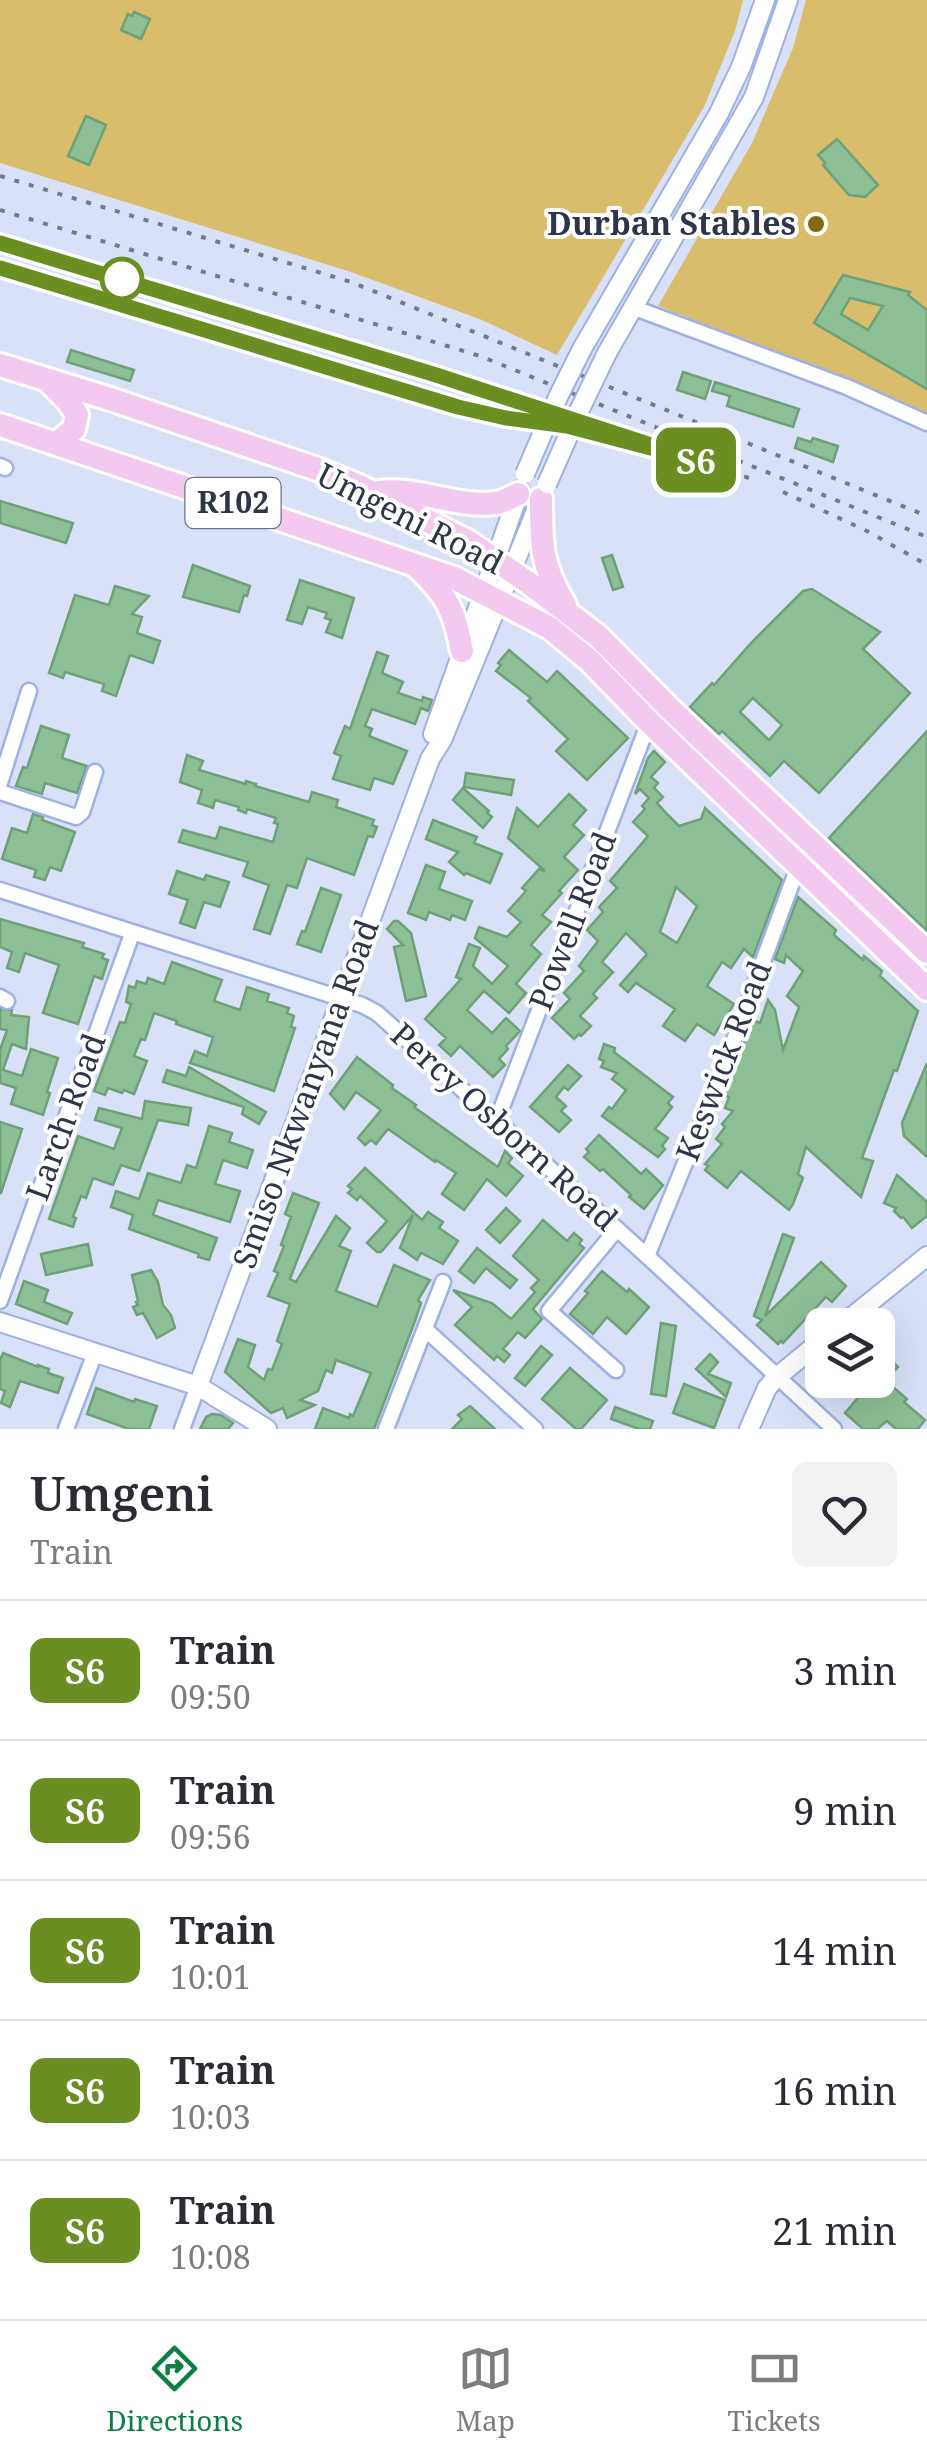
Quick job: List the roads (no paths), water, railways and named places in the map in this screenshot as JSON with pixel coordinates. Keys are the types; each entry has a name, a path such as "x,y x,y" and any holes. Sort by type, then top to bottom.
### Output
{"main road":[{"name":"Umgeni Road","path":"0,365 320,470 468,542 570,612 598,636 732,769 927,952"},
{"path":"49,382 76,415 74,429 56,444"},
{"name":"Umgeni Road","path":"0,425 454,578 550,628 927,989"},
{"path":"372,494 403,490 494,504 533,488 544,560 551,582 570,612"},
{"path":"414,564 450,604 462,651"}],"street":[{"name":"Smiso Nkwanyana Road","path":"182,1429 430,759 442,740 533,488 552,410 582,349 720,113 765,0"},
{"name":"Smiso Nkwanyana Road","path":"533,488 632,307 754,98 788,0"},
{"path":"632,307 846,387 927,423"},
{"name":"Smiso Nkwanyana Road","path":"430,759 432,738 462,651 492,597"},
{"path":"0,783 29,691"},
{"name":"Powell Road","path":"497,1120 650,722"},
{"path":"0,792 76,817 82,812 94,772"},
{"name":"Keswick Road","path":"647,1256 799,864"},
{"name":"Percy Osborn Road","path":"0,890 377,1013 834,1429"},
{"name":"Larch Road","path":"0,1300 132,934"},
{"path":"616,1229 549,1311 616,1370"},
{"path":"863,1308 927,1256"},
{"path":"386,1429 442,1282"},
{"path":"0,1322 198,1386 266,1429"},
{"path":"424,1330 535,1429"},
{"path":"66,1429 95,1353"},
{"path":"749,1429 761,1398 778,1376 805,1354"}],"railway":[{"path":"0,176 351,282 927,516"},
{"path":"0,210 480,356 927,537"},
{"path":"0,243 465,384 749,478"},
{"path":"0,268 458,407 563,426"},
{"path":"783,492 869,532 927,565"}],"train":[{"name":"S6","path":"0,243 433,374 700,461 567,426 458,407 0,268"}],"place":[{"name":"Durban Stables","path":"816,224"}]}
